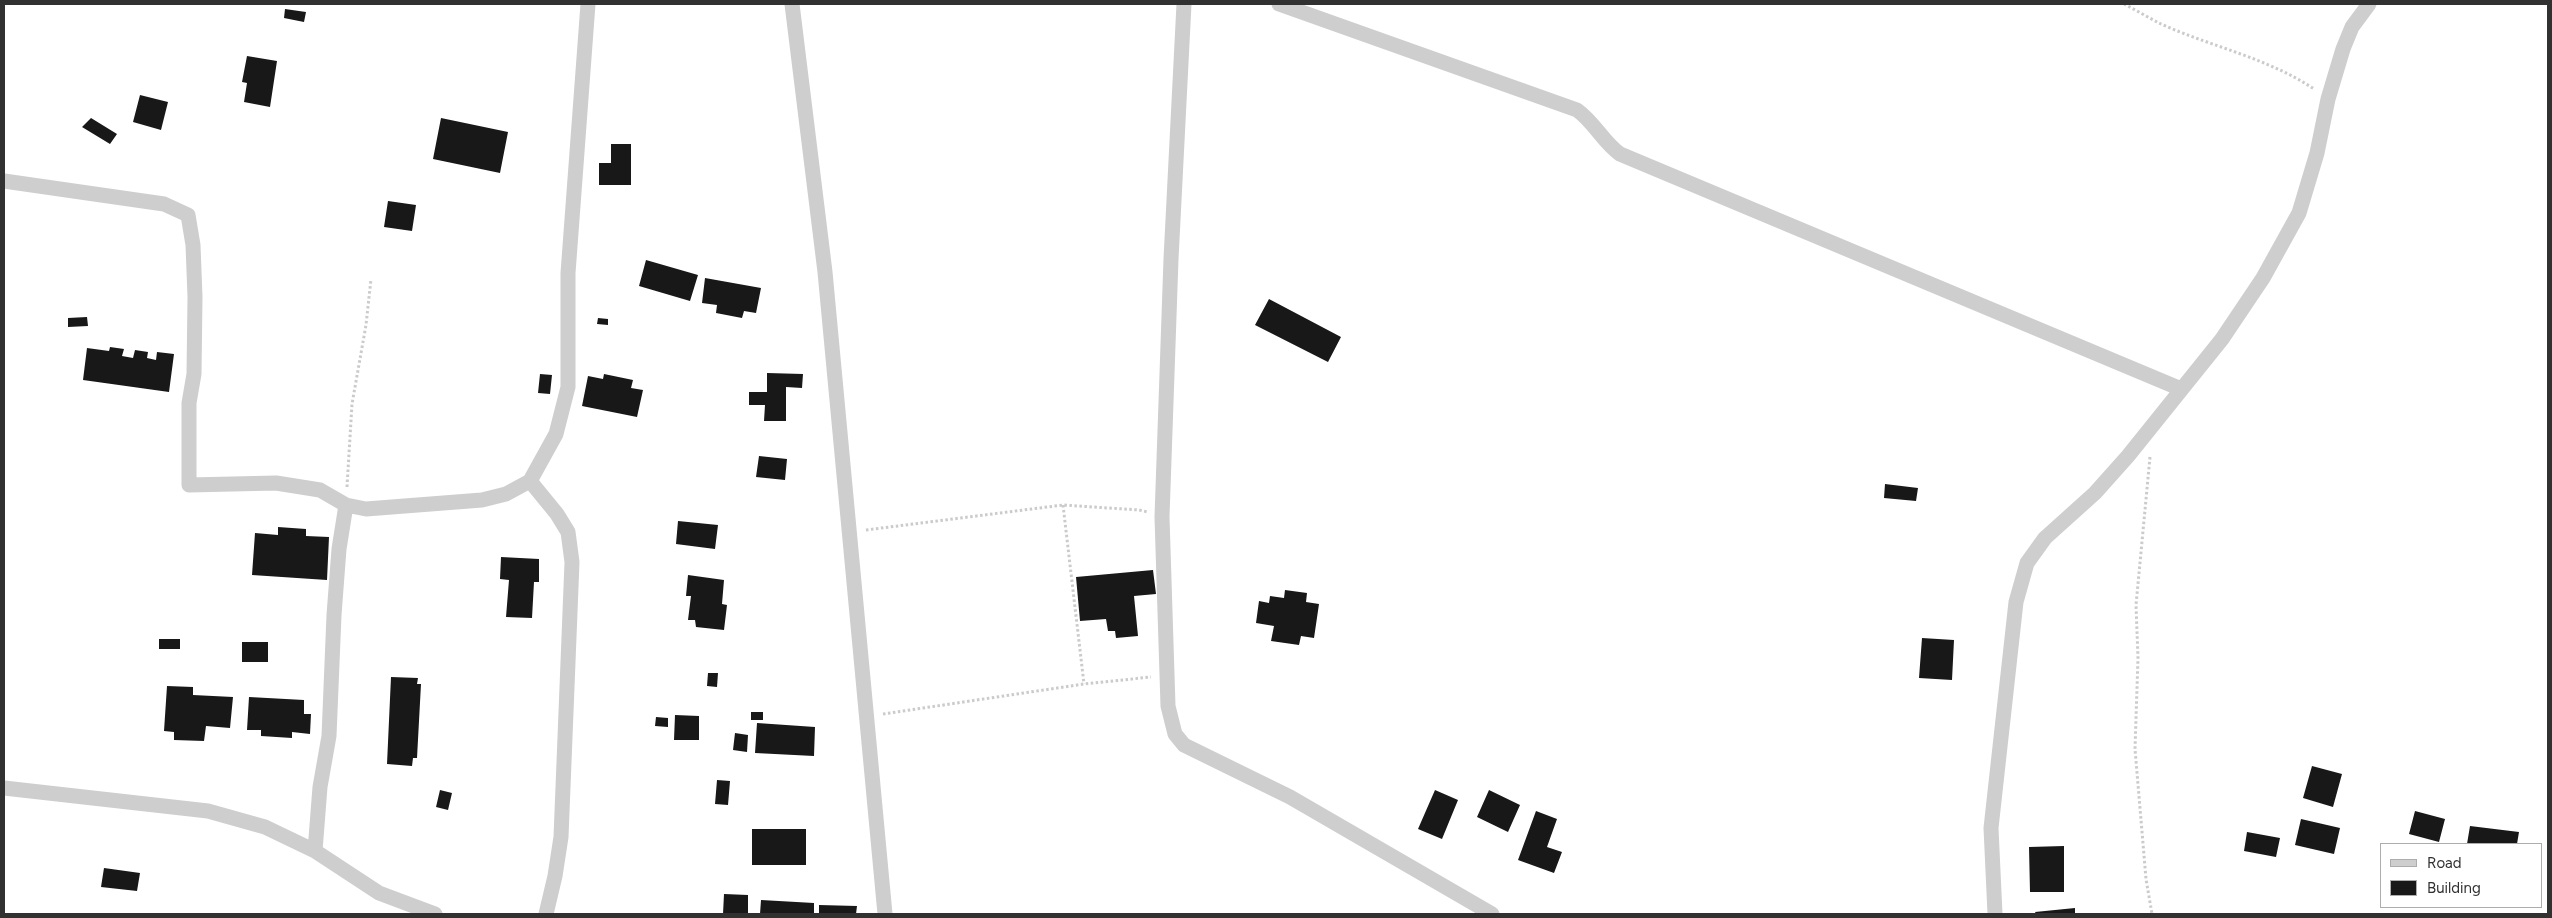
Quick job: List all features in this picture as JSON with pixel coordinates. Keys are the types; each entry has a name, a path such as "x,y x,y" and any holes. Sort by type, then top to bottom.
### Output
{"street":[{"path":"4,181 164,204 188,216 193,245 195,297 194,374 189,403 189,485 276,483 320,490 346,505 366,509 482,500 506,494 530,481 556,434 568,387 568,274 585,70 588,4"},
{"path":"792,4 825,272 884,914"},
{"path":"1184,4 1171,259 1162,517 1165,676 1168,706 1175,734 1184,745 1290,797 1492,914"},
{"path":"1279,4 1577,110 1588,118 1608,145 1620,154 1902,270 2181,390"},
{"path":"1995,914 1991,828 2016,602 2027,563 2045,538 2095,493 2152,428 2232,324 2263,278 2299,213 2317,154 2328,99 2352,27 2369,4"},
{"path":"530,481 558,514 568,532 572,562 561,837 555,876 546,914"},
{"path":"315,852 320,787 329,736 334,615 346,505"},
{"path":"4,788 208,811 265,827 315,852 379,893 398,908 435,914"}],"path":[{"path":"2124,4 2162,24 2256,60 2301,80 2328,99"},
{"path":"346,505 352,404 371,279"},
{"path":"2152,428 2136,605 2138,658 2135,749 2146,879 2152,914"},
{"path":"848,532 1063,505 1139,510 1162,517"},
{"path":"1063,505 1084,684"},
{"path":"865,717 1084,684 1165,676"}],"building":[{"path":"285,9 306,12 304,22 284,18"},
{"path":"247,56 277,61 270,107 244,102 247,83 242,82"},
{"path":"140,95 168,102 161,130 133,122"},
{"path":"91,118 117,134 110,144 82,127"},
{"path":"441,118 508,132 500,173 433,159"},
{"path":"611,144 631,144 631,185 599,185 599,163 611,163"},
{"path":"388,201 416,205 412,231 384,227"},
{"path":"646,260 698,275 690,301 639,286"},
{"path":"705,278 761,288 756,313 744,311 742,318 716,313 717,305 702,303"},
{"path":"1269,299 1341,337 1328,362 1255,325"},
{"path":"87,317 88,326 68,327 68,318"},
{"path":"598,318 608,319 608,325 597,324"},
{"path":"110,347 124,349 122,356 133,358 135,350 148,352 147,358 156,360 157,352 174,354 169,392 83,380 87,348 109,351"},
{"path":"767,373 803,374 802,388 786,387 786,421 764,421 765,405 749,405 749,392 767,392"},
{"path":"540,374 552,375 550,394 538,393"},
{"path":"604,374 633,380 631,388 643,390 637,417 582,406 588,376 603,379"},
{"path":"759,456 787,459 785,480 756,477"},
{"path":"1885,484 1918,488 1916,501 1884,498"},
{"path":"678,521 718,525 715,549 676,544"},
{"path":"278,527 306,529 306,536 329,537 327,580 252,575 255,533 278,535"},
{"path":"501,557 539,559 539,582 534,582 532,618 506,617 509,580 500,579"},
{"path":"1153,570 1156,594 1134,596 1138,636 1116,638 1115,631 1108,631 1106,619 1080,621 1076,577"},
{"path":"688,575 724,580 722,604 727,605 724,630 696,627 695,620 688,620 691,596 686,596"},
{"path":"1285,590 1307,593 1306,602 1319,604 1314,638 1301,636 1299,645 1271,641 1274,626 1256,623 1259,601 1269,603 1270,596 1284,598"},
{"path":"1922,638 1954,640 1952,680 1919,678"},
{"path":"159,639 180,639 180,649 159,649"},
{"path":"242,642 268,642 268,662 242,662"},
{"path":"708,673 718,673 717,687 707,686"},
{"path":"391,677 418,678 417,684 421,684 417,758 413,758 412,766 387,764"},
{"path":"167,686 193,687 193,695 233,697 230,728 206,726 204,741 174,740 174,732 164,731"},
{"path":"249,697 304,700 304,714 311,714 310,734 292,732 292,738 261,736 261,730 247,730"},
{"path":"751,712 763,712 763,720 751,720"},
{"path":"675,715 699,716 699,740 674,740"},
{"path":"656,717 668,718 668,727 655,726"},
{"path":"757,723 815,727 814,756 755,753"},
{"path":"735,733 748,735 747,752 733,750"},
{"path":"2312,766 2342,774 2333,807 2303,798"},
{"path":"717,780 730,781 728,805 715,804"},
{"path":"440,790 452,793 448,810 436,807"},
{"path":"1435,790 1458,800 1442,839 1418,829"},
{"path":"1489,790 1520,805 1508,832 1477,817"},
{"path":"1536,811 1557,819 1547,847 1562,852 1554,873 1518,860"},
{"path":"2415,811 2445,819 2439,842 2409,834"},
{"path":"2301,819 2340,828 2334,854 2295,845"},
{"path":"2470,826 2519,832 2517,843 2467,843"},
{"path":"752,829 806,829 806,865 752,865"},
{"path":"2247,832 2280,838 2276,857 2244,851"},
{"path":"2064,846 2064,892 2030,892 2029,847"},
{"path":"104,868 140,873 137,891 101,887"},
{"path":"724,894 748,895 748,914 723,914"},
{"path":"761,900 814,903 814,914 760,914"},
{"path":"819,905 857,906 856,914 819,914"},
{"path":"2075,908 2075,914 2036,914 2035,912"}]}
